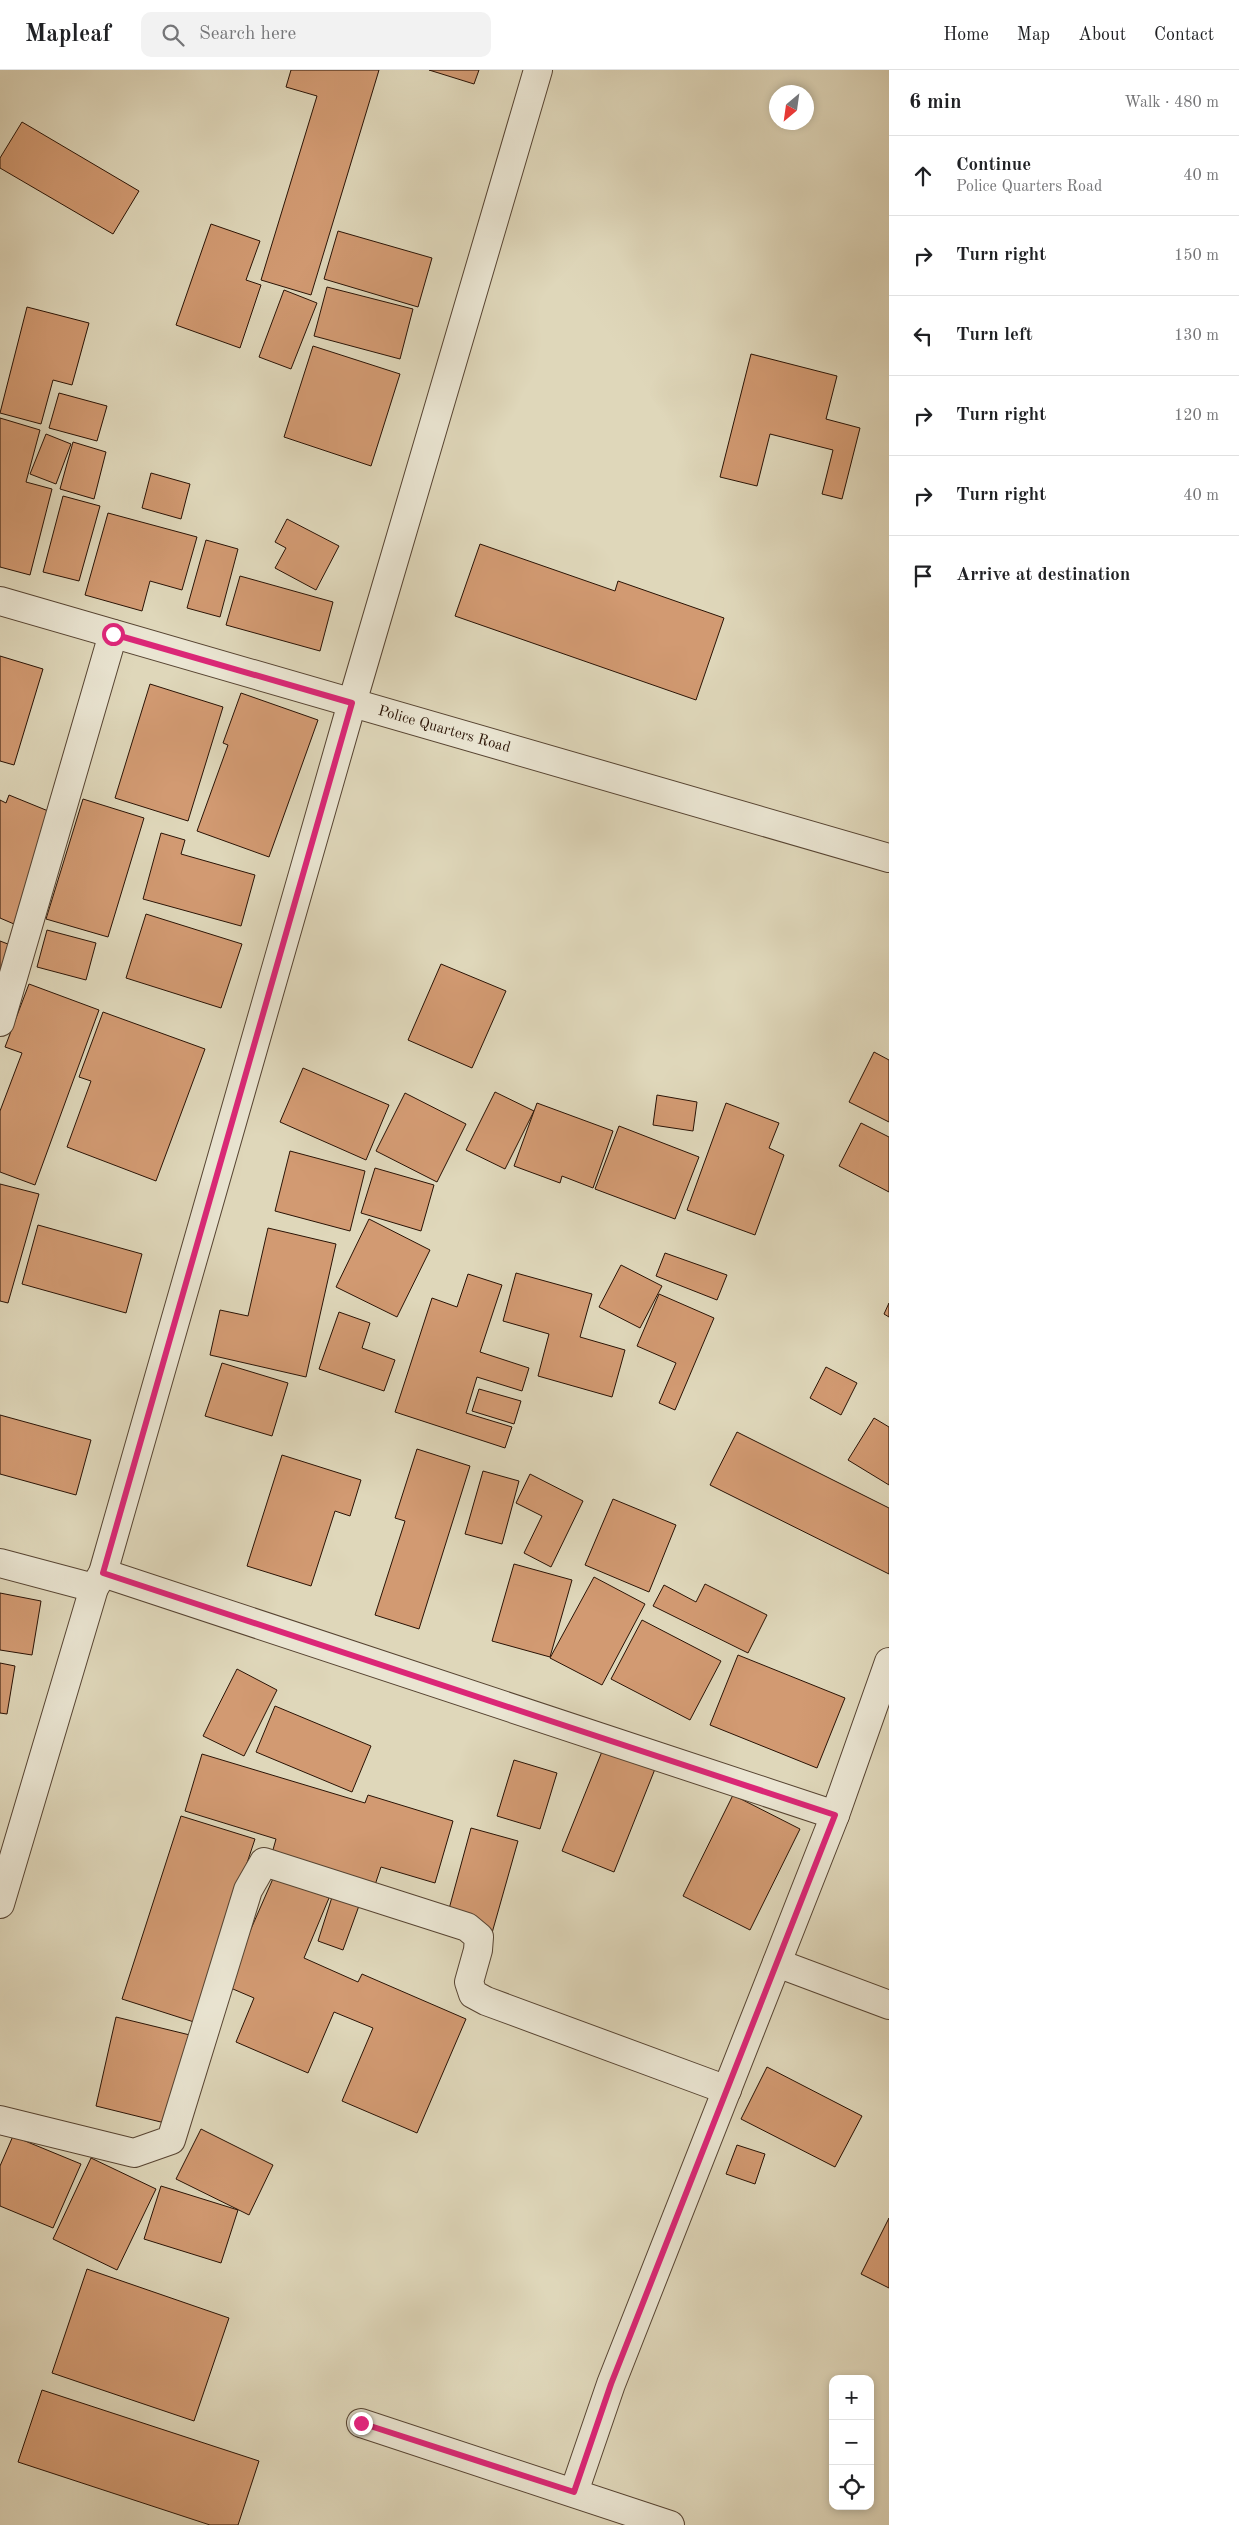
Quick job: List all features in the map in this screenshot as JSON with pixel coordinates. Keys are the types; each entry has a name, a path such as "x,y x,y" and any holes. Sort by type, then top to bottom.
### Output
{"street":[{"path":"0,1904 99,1580 352,703 538,70"},
{"name":"Police Quarters Road","path":"0,601 889,858"},
{"path":"0,1022 113,634"},
{"path":"0,1563 99,1580 835,1815"},
{"path":"574,2492 611,2384 835,1815 889,1662"},
{"path":"0,2120 134,2153 171,2140 248,1890 264,1862 467,1928 478,1937 478,1950 469,1982 473,1994 486,2001 727,2090"},
{"path":"777,1963 889,2005"},
{"path":"361,2423 670,2525"}],"building":[{"path":"291,70 379,70 311,295 261,280 317,96 286,87"},
{"path":"429,70 479,70 474,84"},
{"path":"22,122 139,191 113,234 0,168 0,158"},
{"path":"211,224 260,241 246,280 261,285 240,348 176,325"},
{"path":"338,231 432,258 418,307 324,279"},
{"path":"327,287 413,309 400,359 314,336"},
{"path":"284,290 317,303 291,369 259,357"},
{"path":"27,307 89,323 72,385 53,380 41,424 0,413"},
{"path":"313,346 400,374 371,466 284,437"},
{"path":"751,354 837,376 826,419 860,428 842,499 822,494 833,450 770,434 757,486 720,477"},
{"path":"59,393 107,406 97,441 49,428"},
{"path":"0,418 40,430 26,482 52,489 30,575 0,567"},
{"path":"46,434 71,444 56,484 30,474"},
{"path":"73,442 106,452 94,499 60,489"},
{"path":"151,473 190,484 181,519 142,508"},
{"path":"63,496 100,506 79,581 43,572"},
{"path":"108,513 197,537 182,590 150,581 142,611 85,595"},
{"path":"287,519 339,546 316,590 275,568 286,548 275,542"},
{"path":"206,540 238,549 220,617 187,608"},
{"path":"480,544 615,591 618,581 724,618 696,700 455,616"},
{"path":"240,576 333,602 320,651 226,625"},
{"path":"0,656 43,669 14,765 0,761"},
{"path":"150,684 223,707 188,821 115,798"},
{"path":"241,693 318,720 269,857 197,831 228,745 223,743"},
{"path":"9,795 58,815 14,924 0,918 0,800 6,803"},
{"path":"83,799 144,818 108,937 46,919"},
{"path":"161,833 185,840 181,854 255,875 241,926 143,899"},
{"path":"146,914 242,944 221,1008 126,978"},
{"path":"47,930 96,943 86,980 37,967"},
{"path":"0,941 21,949 0,984"},
{"path":"441,964 506,991 472,1068 408,1040"},
{"path":"29,984 99,1010 35,1185 0,1172 0,1111 22,1053 5,1047"},
{"path":"103,1012 205,1049 156,1181 67,1147 91,1081 79,1077"},
{"path":"874,1052 889,1060 889,1122 849,1102"},
{"path":"303,1068 389,1105 366,1160 280,1122"},
{"path":"495,1092 534,1111 505,1169 466,1150"},
{"path":"405,1093 466,1124 437,1182 376,1151"},
{"path":"657,1095 697,1102 693,1131 653,1125"},
{"path":"537,1103 613,1131 593,1188 562,1176 560,1183 514,1166"},
{"path":"726,1103 779,1123 769,1148 784,1155 755,1235 687,1210"},
{"path":"861,1123 889,1137 889,1192 839,1166"},
{"path":"619,1126 699,1157 675,1219 595,1189"},
{"path":"290,1151 365,1171 350,1231 275,1211"},
{"path":"375,1168 434,1185 421,1231 361,1213"},
{"path":"0,1184 39,1194 8,1303 0,1301"},
{"path":"369,1219 430,1250 397,1317 336,1287"},
{"path":"38,1225 142,1254 126,1313 22,1284"},
{"path":"268,1228 336,1244 306,1377 210,1355 220,1310 248,1316"},
{"path":"665,1253 727,1275 717,1300 656,1276"},
{"path":"621,1265 662,1286 640,1328 599,1307"},
{"path":"516,1273 592,1294 580,1337 625,1350 612,1397 538,1376 549,1334 503,1321"},
{"path":"468,1274 502,1285 480,1352 529,1368 522,1391 477,1377 466,1413 512,1427 505,1448 395,1412 432,1298 457,1307"},
{"path":"659,1294 714,1318 675,1410 659,1403 676,1363 637,1346"},
{"path":"889,1303 889,1317 884,1314"},
{"path":"339,1312 370,1323 362,1348 395,1360 384,1391 319,1369"},
{"path":"222,1363 288,1383 272,1436 205,1416"},
{"path":"826,1367 857,1383 841,1415 810,1398"},
{"path":"479,1389 521,1401 514,1424 472,1411"},
{"path":"0,1415 91,1440 76,1495 0,1474"},
{"path":"874,1418 889,1427 889,1485 848,1460"},
{"path":"737,1432 889,1508 889,1574 710,1485"},
{"path":"417,1449 470,1466 419,1629 375,1615 405,1521 395,1518"},
{"path":"282,1455 361,1480 350,1516 335,1511 311,1586 247,1566"},
{"path":"483,1471 519,1481 502,1544 465,1534"},
{"path":"530,1474 583,1501 551,1567 524,1553 542,1516 516,1503"},
{"path":"613,1499 676,1525 649,1592 585,1565"},
{"path":"514,1564 572,1580 550,1657 492,1641"},
{"path":"594,1577 645,1604 602,1685 550,1658"},
{"path":"705,1584 767,1615 748,1653 653,1606 664,1585 696,1602"},
{"path":"0,1593 41,1601 32,1655 0,1650"},
{"path":"642,1620 721,1661 690,1720 611,1679"},
{"path":"738,1655 845,1698 817,1768 710,1725"},
{"path":"0,1663 15,1666 7,1714 0,1713"},
{"path":"237,1669 277,1690 244,1756 203,1736"},
{"path":"275,1706 371,1746 352,1792 256,1752"},
{"path":"603,1749 655,1769 614,1872 562,1851"},
{"path":"202,1754 365,1803 368,1795 453,1821 435,1883 381,1867 374,1888 271,1857 276,1839 185,1811"},
{"path":"514,1760 557,1773 540,1829 497,1816"},
{"path":"733,1795 800,1829 750,1930 683,1896"},
{"path":"181,1816 255,1839 194,2022 122,1999"},
{"path":"471,1828 518,1841 492,1933 446,1920"},
{"path":"275,1874 329,1898 304,1958 358,1982 362,1974 466,2019 417,2133 342,2101 373,2028 334,2012 308,2073 236,2042 254,1998 226,1986"},
{"path":"333,1894 360,1903 343,1950 318,1941"},
{"path":"116,2017 194,2036 173,2125 96,2106"},
{"path":"767,2067 862,2116 835,2167 741,2119"},
{"path":"201,2129 273,2165 249,2215 176,2179"},
{"path":"13,2136 81,2164 53,2228 0,2206 0,2166"},
{"path":"737,2145 765,2154 755,2184 726,2174"},
{"path":"91,2158 156,2189 117,2270 53,2239"},
{"path":"161,2186 238,2210 221,2263 144,2239"},
{"path":"889,2218 889,2288 861,2274"},
{"path":"87,2269 229,2318 194,2421 52,2373"},
{"path":"42,2390 259,2461 238,2525 210,2525 18,2462"}],"route":[{"path":"113,634 352,703 103,1573 835,1815 611,2384 574,2492 361,2423"}]}
